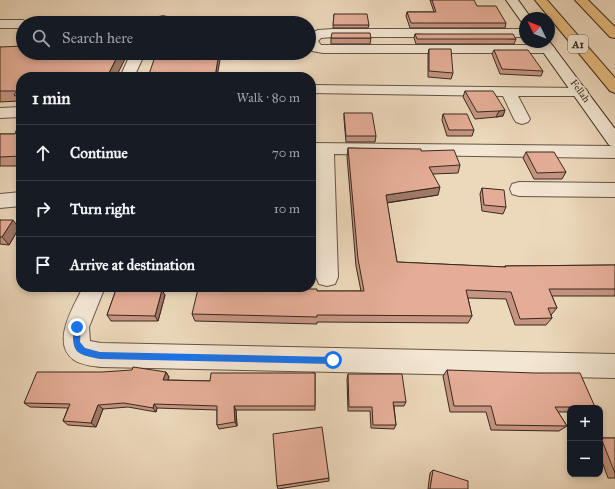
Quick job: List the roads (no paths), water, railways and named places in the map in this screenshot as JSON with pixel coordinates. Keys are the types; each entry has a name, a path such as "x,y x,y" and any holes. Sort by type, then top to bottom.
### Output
{"highway":[{"name":"A1","path":"541,0 615,88"},
{"path":"581,0 615,34"}],"street":[{"path":"512,0 521,12"},
{"path":"0,24 16,24"},
{"path":"316,36 333,33 519,33"},
{"path":"316,47 323,49 519,46"},
{"name":"Fellah","path":"548,48 581,92 615,141"},
{"path":"129,72 135,60"},
{"path":"143,72 147,60"},
{"path":"316,89 581,92"},
{"path":"510,92 522,119"},
{"path":"0,113 16,112"},
{"path":"327,277 318,148 615,152"},
{"path":"519,189 615,190"},
{"path":"0,201 16,199"},
{"path":"92,292 77,327 76,344 83,352 100,355 615,366"}]}
